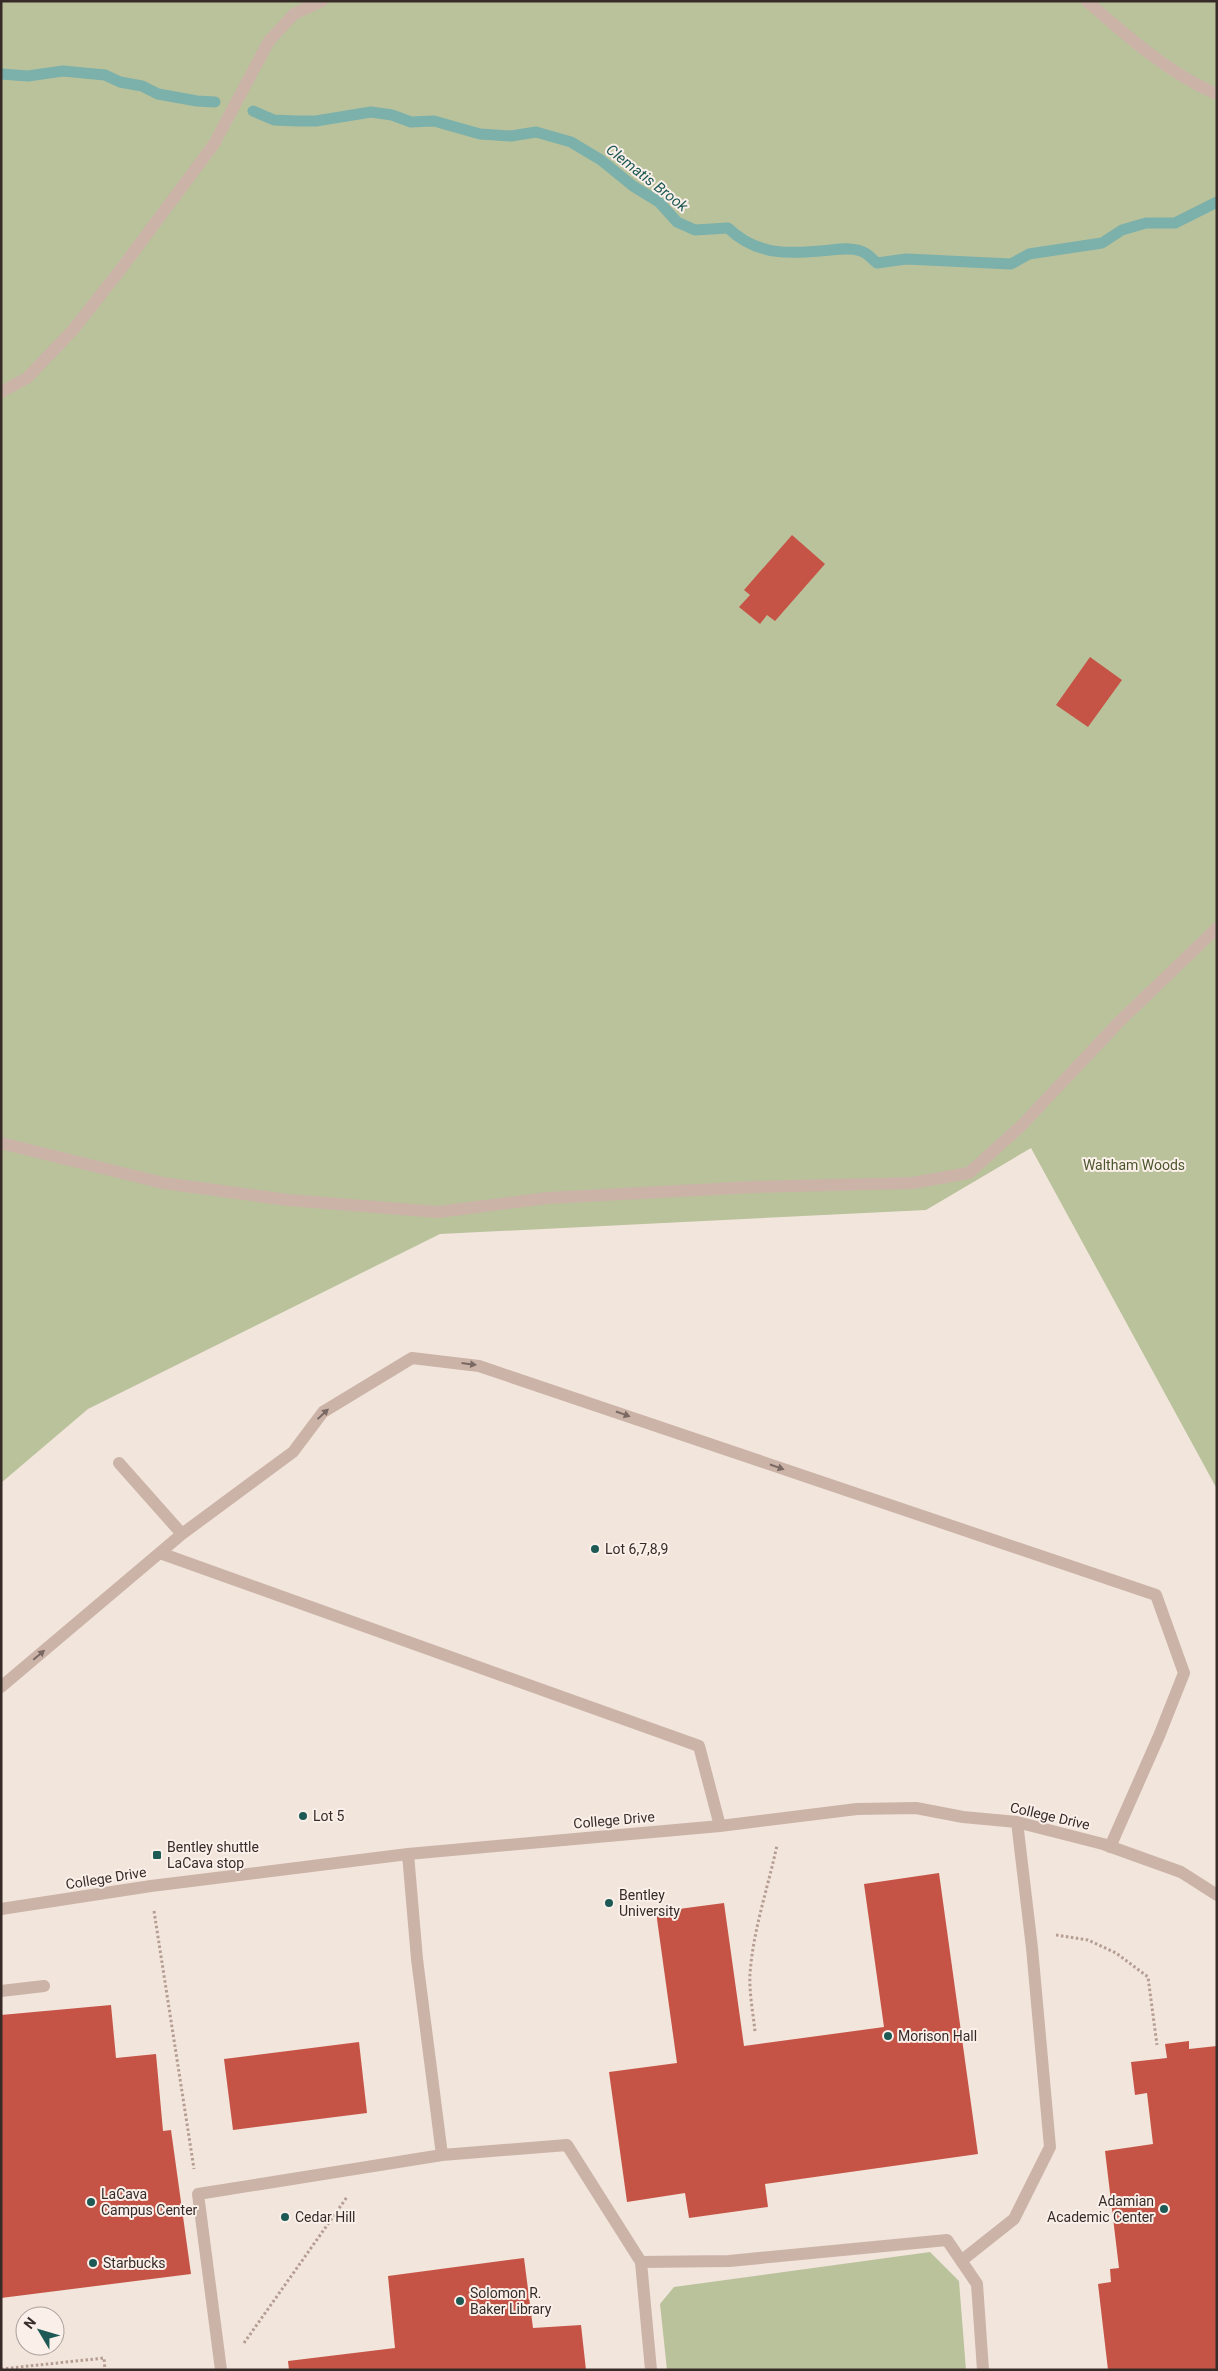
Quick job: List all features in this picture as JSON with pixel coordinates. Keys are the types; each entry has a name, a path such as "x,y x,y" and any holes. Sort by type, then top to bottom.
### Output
{"lane":[{"path":"1,392 27,378 73,330 214,144 269,41 294,14 322,1"},
{"path":"1087,1 1127,36 1199,87 1217,94"},
{"path":"1,1144 162,1183 288,1200 438,1212 547,1198 753,1188 912,1183 969,1173 1020,1126 1121,1020 1217,928"},
{"path":"1,1687 182,1534 293,1452 322,1412 412,1358 480,1366 1156,1596 1184,1673 1159,1736 1110,1847"},
{"path":"119,1463 182,1534"},
{"path":"160,1553 699,1746 720,1826"},
{"name":"College Drive","path":"1,1908 151,1886 408,1854 720,1826 857,1809 916,1808 963,1817 1017,1822 1110,1847 1181,1872 1217,1895"},
{"path":"961,2261 1014,2219 1050,2148 1030,1931 1017,1822"},
{"path":"408,1854 417,1959 442,2156"},
{"path":"1,1991 44,1986"},
{"path":"220,2367 198,2194 442,2156 566,2145 641,2262 652,2370"},
{"path":"641,2262 729,2261 947,2240 978,2284 983,2370"}],"path":[{"path":"755,2031 750,1976 755,1936 768,1890 782,1818"},
{"path":"151,1886 198,2194"},
{"path":"1030,1931 1088,1940 1116,1953 1148,1977 1157,2046"},
{"path":"220,2367 234,2358 354,2186 353,2170"},
{"path":"1,2369 104,2358 105,2370"}],"green space":[{"name":"Waltham Woods","path":"1,1 1217,1 1217,1489 1031,1148 926,1210 440,1234 88,1409 1,1483"},
{"path":"930,2252 959,2281 966,2370 667,2370 660,2304 674,2287"}],"building":[{"path":"792,535 825,564 775,621 767,615 760,624 739,607 750,595 744,590"},
{"path":"1090,657 1122,680 1088,727 1056,705"},
{"name":"Morison Hall","path":"939,1873 978,2154 765,2184 768,2207 689,2218 685,2193 627,2202 609,2072 677,2063 656,1912 724,1903 744,2046 884,2027 864,1884"},
{"name":"LaCava Campus Center","path":"111,2005 116,2058 156,2054 163,2131 171,2130 191,2274 1,2298 1,2015"},
{"name":"Adamian Academic Center","path":"1189,2041 1189,2049 1217,2046 1217,2370 1108,2370 1098,2284 1111,2282 1110,2269 1119,2268 1105,2151 1153,2144 1147,2093 1135,2095 1131,2062 1167,2058 1165,2044"},
{"path":"359,2042 367,2113 233,2130 224,2059"},
{"name":"Solomon R. Baker Library","path":"524,2258 533,2328 581,2325 586,2370 289,2370 288,2361 395,2348 388,2276"}],"waterway":[{"name":"Clematis Brook","path":"1,74 28,76 63,71 105,75 120,82 142,86 158,94 197,101 215,102"},
{"name":"Clematis Brook","path":"253,111 274,120 297,121 316,121 371,112 392,115 411,122 434,121 480,134 511,136 536,132 571,142 601,160 633,186 659,202 677,222 695,230 728,228 751,244 763,249 776,251 803,252 853,249 861,251 877,263 906,259 1011,264 1029,254 1102,243 1122,230 1146,223 1175,223 1217,202"}],"place":[{"name":"Lot 6,7,8,9","path":"595,1549"},
{"name":"Lot 5","path":"303,1816"},
{"name":"Bentley shuttle LaCava stop","path":"157,1855"},
{"name":"Bentley University","path":"609,1903"},
{"name":"Morison Hall","path":"888,2036"},
{"name":"LaCava Campus Center","path":"91,2202"},
{"name":"Adamian Academic Center","path":"1164,2209"},
{"name":"Cedar Hill","path":"285,2217"},
{"name":"Starbucks","path":"93,2263"},
{"name":"Solomon R. Baker Library","path":"460,2301"}]}
